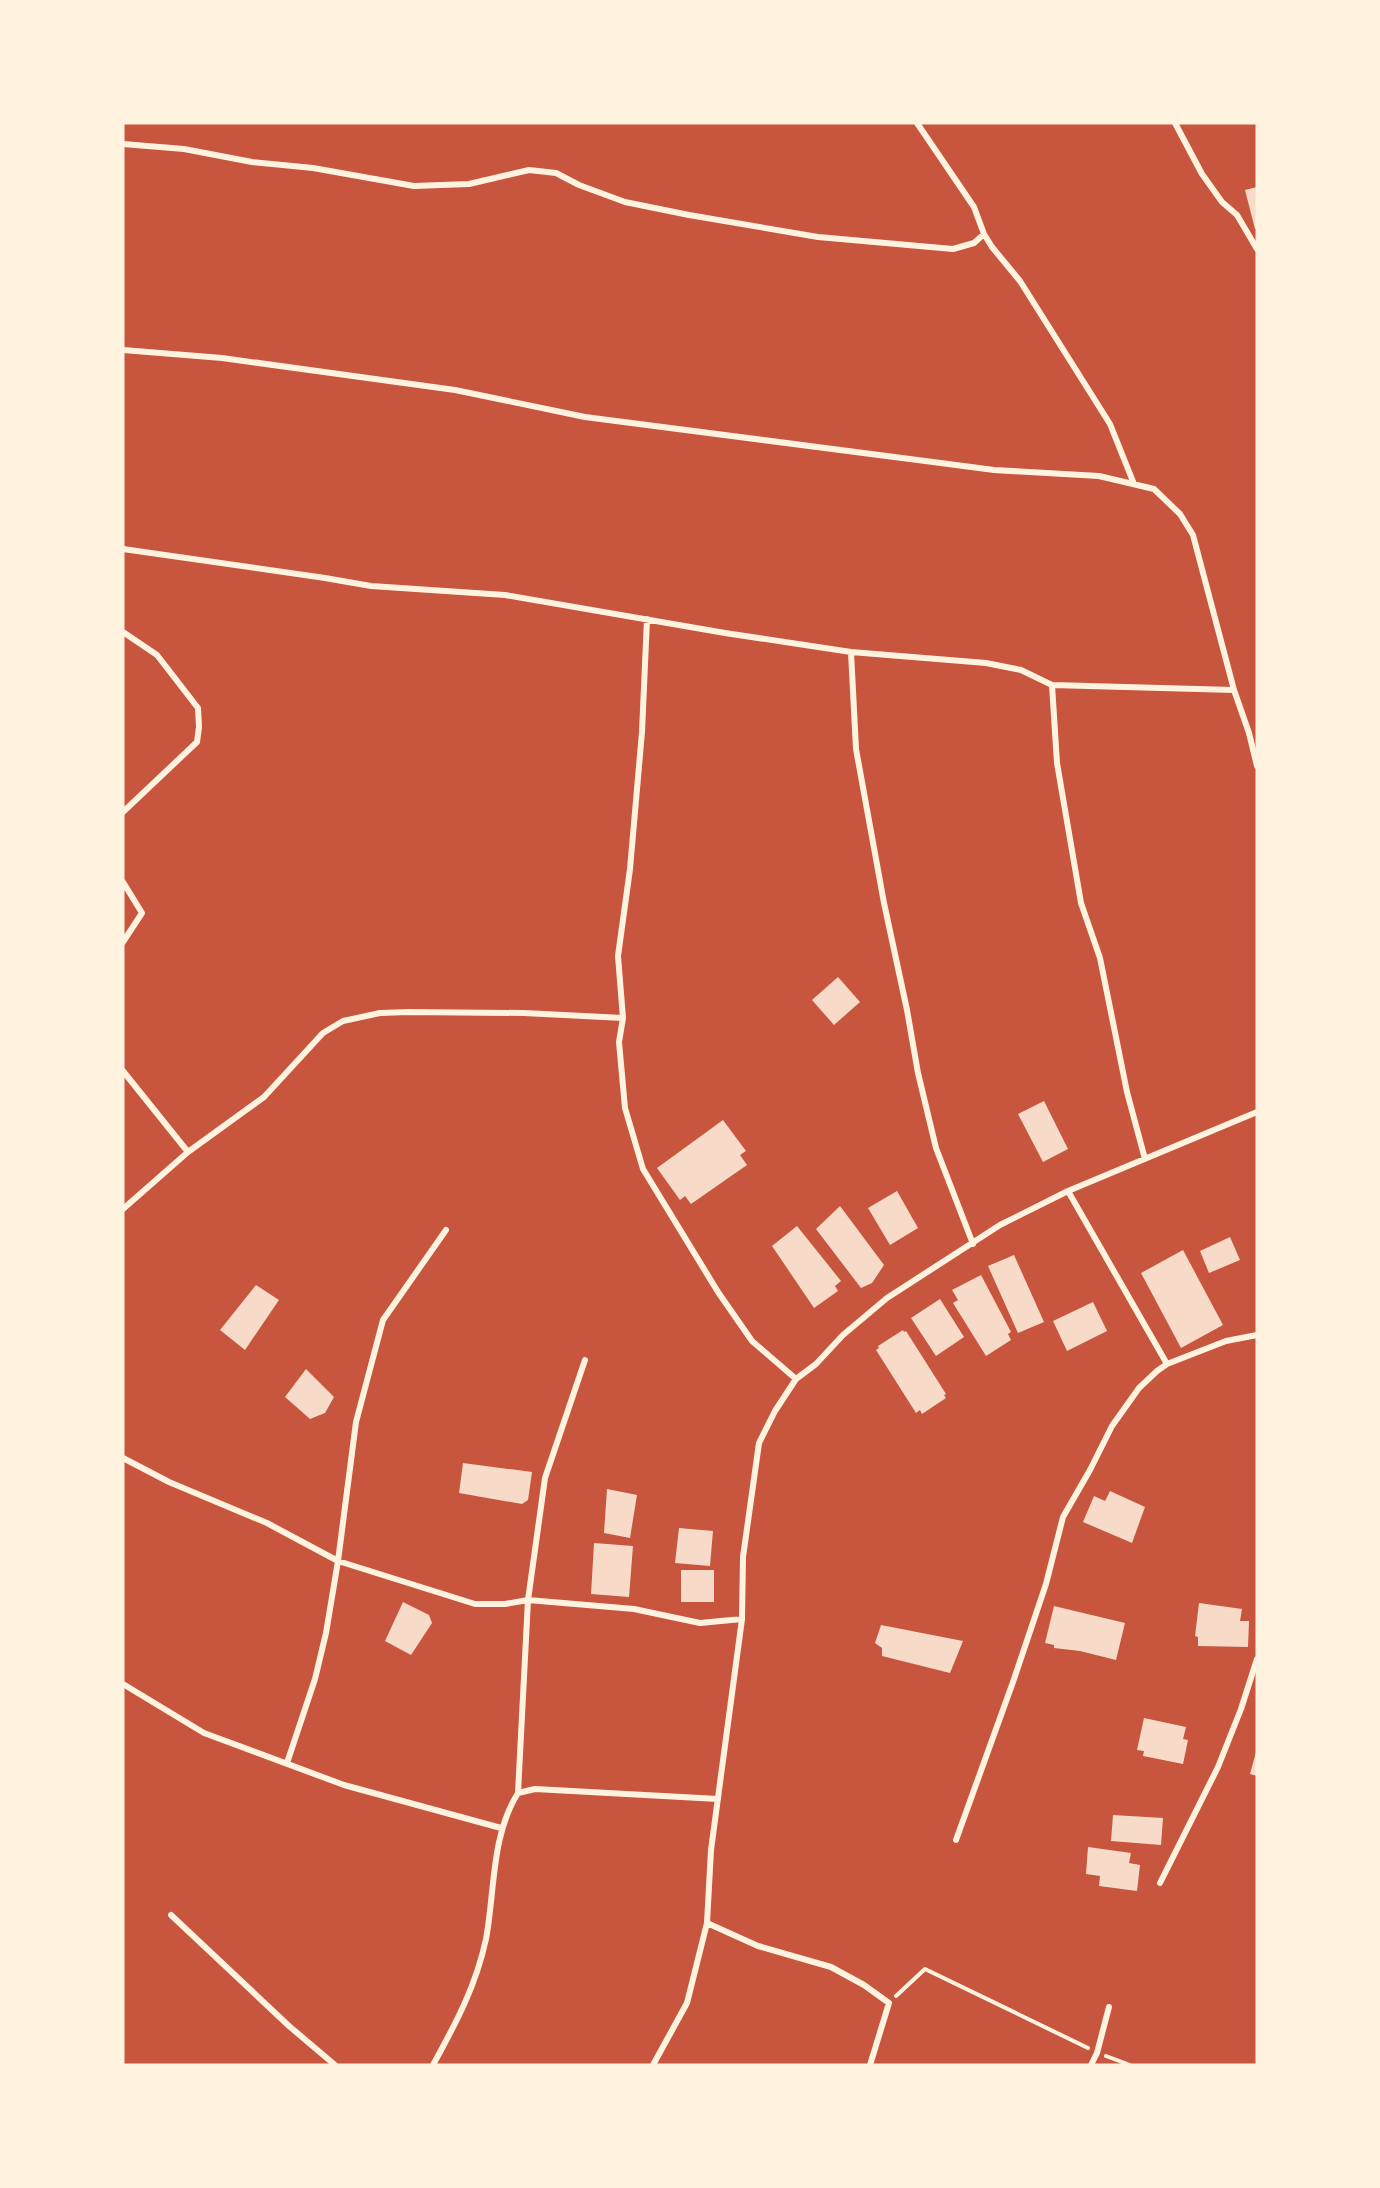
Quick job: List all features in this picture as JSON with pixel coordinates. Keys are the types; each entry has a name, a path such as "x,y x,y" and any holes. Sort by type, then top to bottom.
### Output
{"street":[{"path":"917,123 974,207 984,234 1020,281 1110,424 1134,484"},
{"path":"1174,123 1202,174 1222,202 1237,215 1257,249"},
{"path":"123,144 184,149 252,162 313,168 414,186 469,184 529,170 556,173 579,185 625,202 818,237 953,249 974,243 984,234"},
{"path":"123,350 222,358 455,390 585,417 994,470 1099,476 1154,489 1180,514 1193,535 1234,690 1249,733 1257,766"},
{"path":"123,549 371,586 505,595 851,652 986,663 1021,670 1052,685 1234,690"},
{"path":"647,619 641,744 630,869 618,956 623,1018 619,1042 625,1108 642,1169 718,1292 753,1341 796,1379"},
{"path":"123,632 157,655 198,708 199,727 197,742 123,812"},
{"path":"851,652 856,749 918,1072 936,1148 973,1244"},
{"path":"1052,685 1057,763 1082,903 1100,957 1127,1092 1145,1159"},
{"path":"123,882 142,913 123,942"},
{"path":"123,1209 188,1152 264,1097 323,1034 343,1021 380,1013 408,1012 524,1013 623,1018"},
{"path":"123,1071 188,1152"},
{"path":"653,2065 687,2003 707,1923 711,1851 742,1619 743,1557 759,1443 775,1411 796,1379 816,1364 843,1335 887,1298 1000,1225 1068,1191 1257,1112"},
{"path":"1068,1191 1167,1364"},
{"path":"287,1763 315,1679 326,1633 356,1422 383,1320 446,1230"},
{"path":"956,1840 1046,1584 1063,1517 1112,1426 1139,1388 1167,1364 1226,1341 1257,1335"},
{"path":"433,2065 458,2021 476,1979 486,1938 501,1828 510,1805 518,1793 528,1600 545,1478 585,1360"},
{"path":"123,1458 170,1482 267,1523 338,1561 475,1604 505,1604 528,1600 634,1609 700,1623 742,1619"},
{"path":"1160,1883 1218,1767 1241,1709 1257,1659"},
{"path":"123,1684 204,1733 344,1785 501,1828"},
{"path":"518,1793 535,1789 718,1798"},
{"path":"171,1915 289,2026 335,2065"},
{"path":"707,1923 758,1946 831,1967 864,1985 889,2003 870,2065"},
{"path":"1090,2065 1097,2053 1109,2007"}],"path":[{"path":"889,2003 925,1970 1097,2053 1131,2065"}],"building":[{"path":"1257,187 1257,228 1255,229 1245,190"},
{"path":"838,977 860,1002 834,1025 812,1000"},
{"path":"1044,1101 1068,1149 1043,1162 1018,1114"},
{"path":"723,1120 746,1151 740,1155 747,1165 691,1204 685,1196 680,1200 657,1168"},
{"path":"897,1191 918,1228 890,1245 868,1208"},
{"path":"840,1206 884,1265 872,1283 861,1288 816,1229"},
{"path":"797,1226 841,1281 835,1286 838,1291 814,1308 772,1246"},
{"path":"1230,1237 1240,1260 1209,1273 1200,1251"},
{"path":"1183,1250 1223,1325 1181,1348 1141,1273"},
{"path":"1014,1255 1044,1322 1018,1333 988,1266"},
{"path":"981,1275 1011,1332 1008,1334 1011,1340 986,1356 953,1303 958,1300 952,1290"},
{"path":"256,1285 279,1300 245,1350 220,1330"},
{"path":"940,1299 964,1337 936,1356 911,1318"},
{"path":"1093,1302 1107,1331 1067,1351 1053,1321"},
{"path":"903,1330 906,1331 946,1394 944,1395 946,1398 922,1414 920,1410 916,1413 876,1350 878,1346"},
{"path":"306,1369 334,1397 325,1413 310,1419 285,1397"},
{"path":"463,1463 532,1472 528,1500 522,1504 459,1493"},
{"path":"607,1489 637,1495 630,1538 604,1533"},
{"path":"1110,1491 1145,1507 1132,1543 1083,1522 1094,1496 1105,1501"},
{"path":"679,1528 713,1531 710,1566 675,1563"},
{"path":"594,1543 633,1546 629,1597 591,1594"},
{"path":"681,1570 714,1570 714,1602 681,1602"},
{"path":"403,1602 429,1615 432,1623 411,1655 385,1641"},
{"path":"1199,1603 1242,1609 1240,1621 1249,1621 1248,1647 1198,1646 1198,1637 1195,1636"},
{"path":"1054,1606 1125,1623 1116,1660 1080,1651 1054,1648 1054,1645 1045,1643"},
{"path":"881,1625 963,1641 950,1673 882,1656 882,1648 875,1643"},
{"path":"1144,1718 1186,1727 1183,1739 1188,1740 1183,1764 1143,1756 1144,1751 1137,1750"},
{"path":"1257,1752 1257,1776 1250,1774"},
{"path":"1113,1815 1163,1818 1161,1845 1111,1841"},
{"path":"1088,1847 1131,1853 1129,1863 1140,1865 1137,1891 1099,1886 1100,1876 1086,1874"}]}
